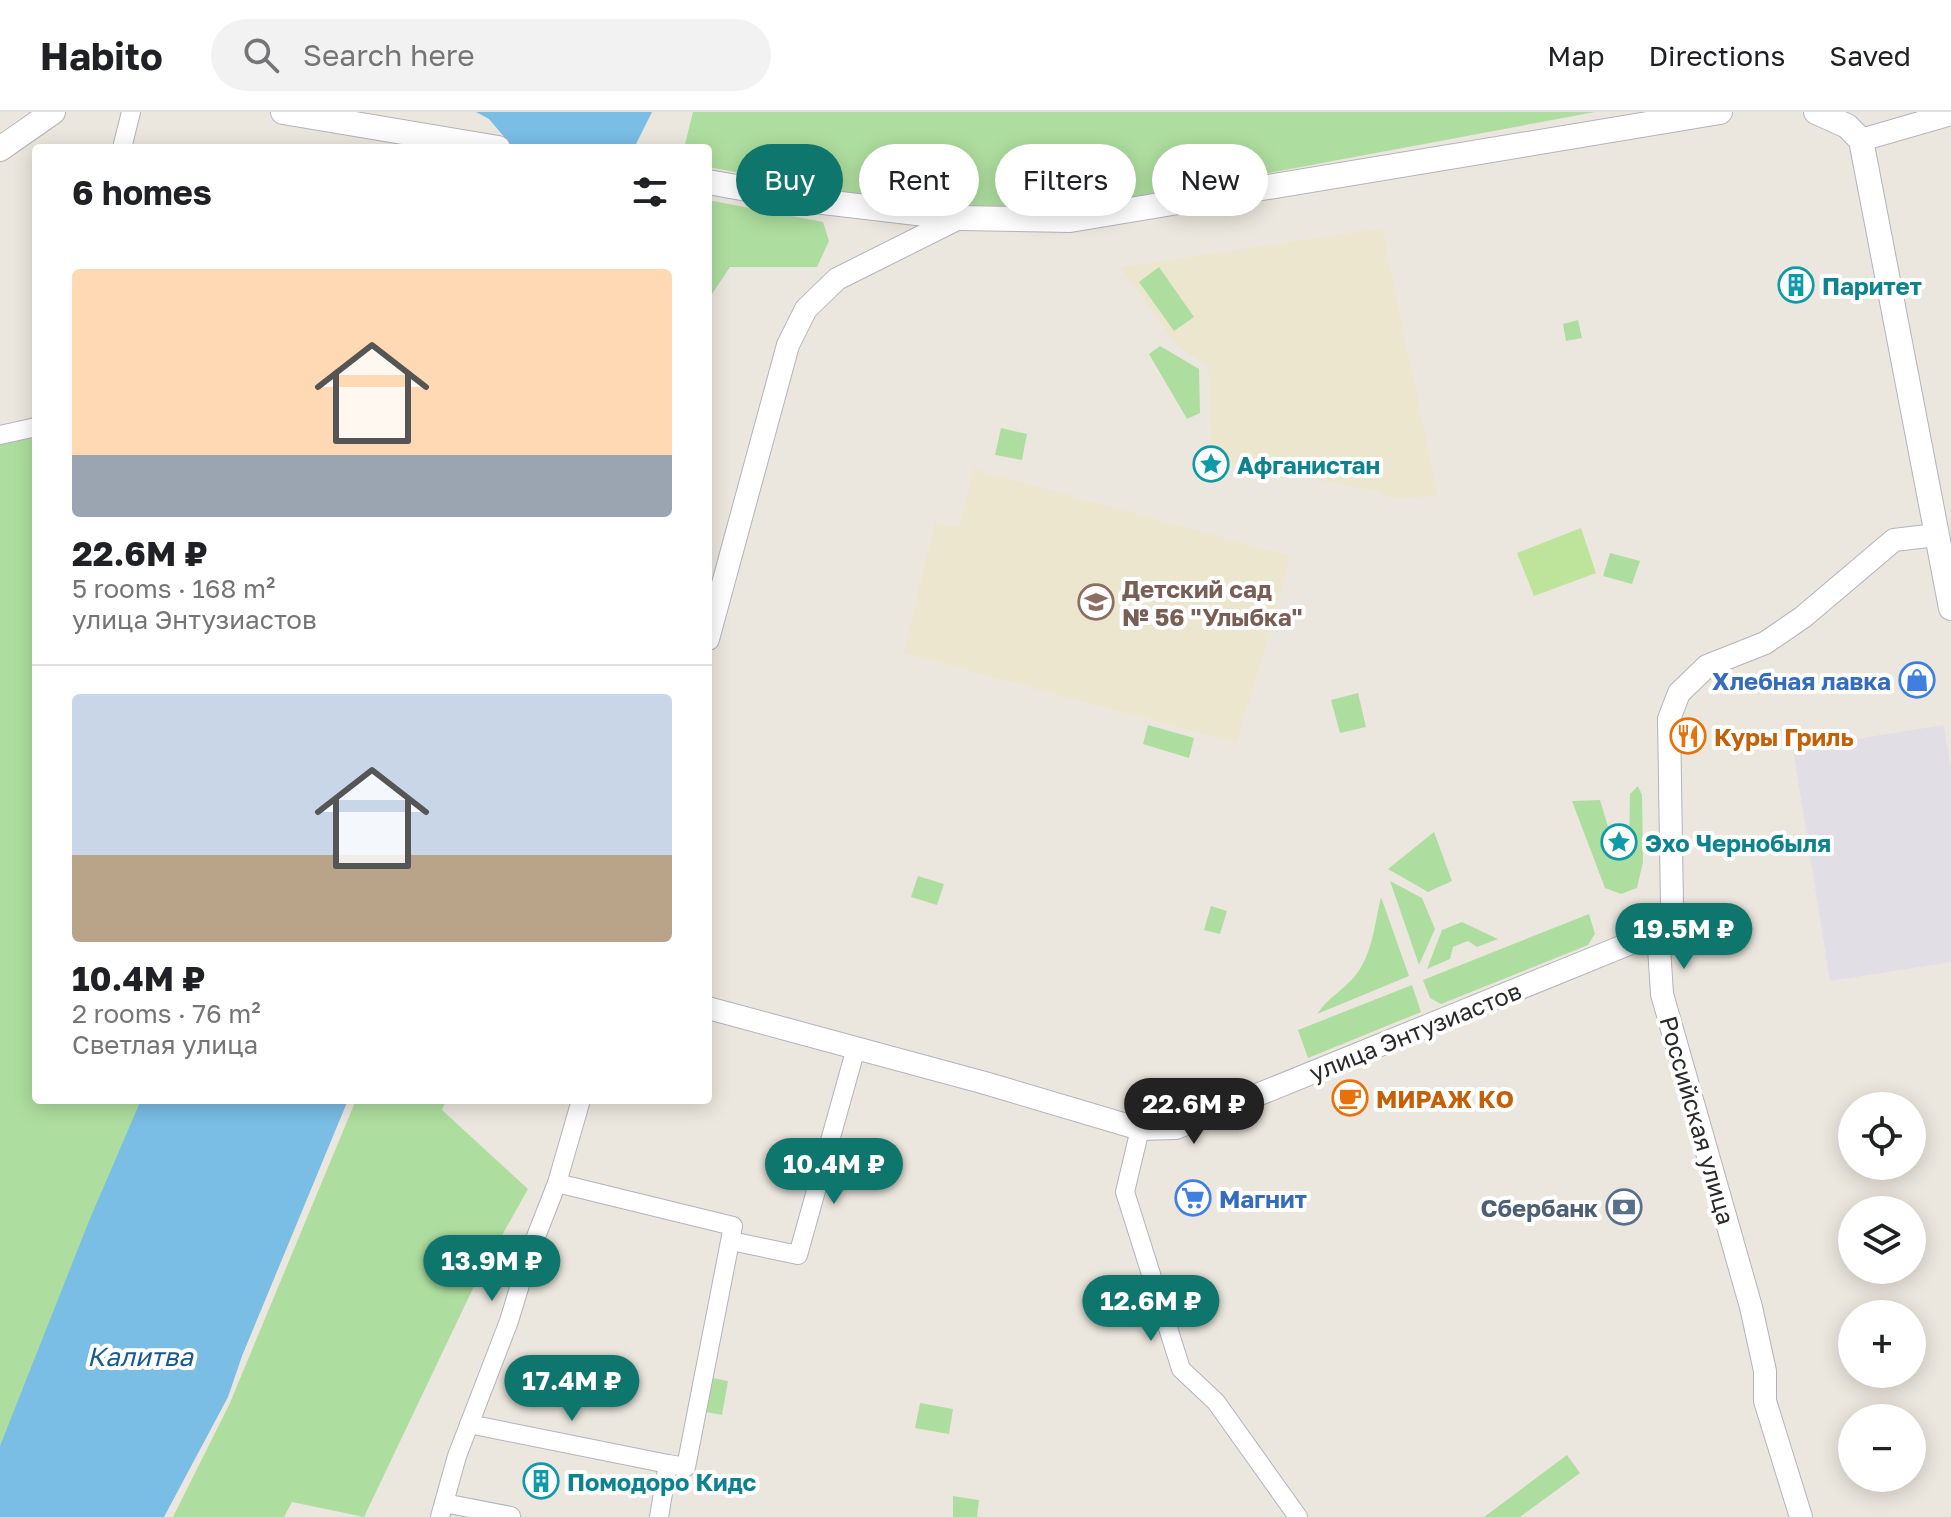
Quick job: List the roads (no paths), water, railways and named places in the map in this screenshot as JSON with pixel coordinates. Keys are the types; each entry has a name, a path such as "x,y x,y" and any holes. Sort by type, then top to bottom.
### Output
{"main road":[{"path":"0,149 53,112"},
{"path":"283,112 473,144"},
{"path":"712,183 815,201 959,218 1070,220 1720,112"},
{"path":"1816,112 1851,126 1951,608"}],"street":[{"path":"123,144 131,112"},
{"path":"1851,126 1951,114"},
{"path":"712,624 788,345 806,309 837,279 959,218"},
{"path":"0,435 32,428"},
{"name":"Российская улица","path":"1801,1517 1765,1401 1765,1371 1751,1307 1662,994 1658,932 1672,906 1669,719 1679,693 1707,666 1765,643 1803,617 1894,540 1936,535"},
{"name":"улица Энтузиастов","path":"712,1009 1140,1129 1176,1128 1658,932"},
{"path":"731,1241 798,1255 856,1048"},
{"path":"511,1516 442,1510 469,1424 557,1183 580,1104"},
{"path":"1140,1129 1125,1192 1181,1369 1216,1402 1298,1517"},
{"path":"557,1183 733,1226 677,1466 659,1517"},
{"path":"469,1424 677,1466"}],"water":[{"path":"476,112 652,112 636,144 510,144 489,119"},
{"name":"Калитва","path":"139,1104 346,1104 228,1397 164,1517 0,1517 0,1446 89,1221"}],"place":[{"name":"Паритет","path":"1796,285"},
{"name":"Афганистан","path":"1211,464"},
{"name":"Детский сад № 56 \"Улыбка\"","path":"1096,602"},
{"name":"Хлебная лавка","path":"1917,680"},
{"name":"Куры Гриль","path":"1688,736"},
{"name":"Эхо Чернобыля","path":"1619,842"},
{"name":"МИРАЖ КО","path":"1350,1098"},
{"name":"Магнит","path":"1193,1198"},
{"name":"Сбербанк","path":"1624,1207"},
{"name":"Помодоро Кидс","path":"541,1481"}]}
